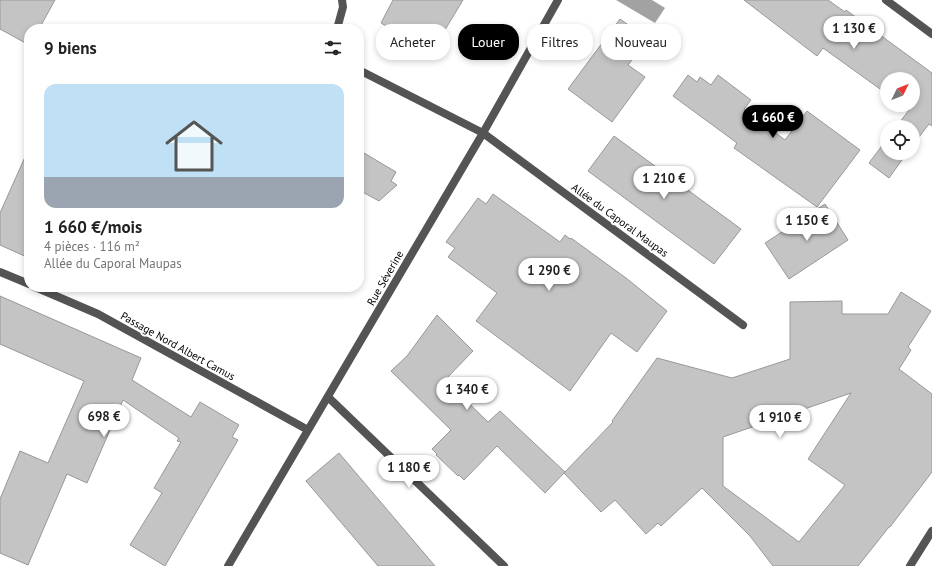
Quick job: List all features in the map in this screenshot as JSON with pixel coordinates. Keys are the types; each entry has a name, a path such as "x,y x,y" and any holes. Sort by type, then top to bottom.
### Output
{"street":[{"path":"338,24 343,7 342,0"},
{"name":"Rue Séverine","path":"228,566 483,133 558,0"},
{"path":"886,0 932,34"},
{"name":"Allée du Caporal Maupas","path":"364,73 483,133 744,325"},
{"path":"0,272 24,282"},
{"name":"Passage Nord Albert Camus","path":"47,292 98,314 308,430"},
{"path":"328,397 504,566"},
{"path":"910,566 932,532"}],"shaded area":[{"path":"616,0 652,0 665,8 655,23"}],"building":[{"path":"0,0 55,0 42,24 24,24 24,42 0,29"},
{"path":"393,0 463,0 449,24 381,23"},
{"path":"744,0 828,0 845,12 846,10 932,73 932,126 929,124 920,136 920,120 901,120 907,112 920,112 920,72 880,72 880,89 823,48 817,56"},
{"path":"620,19 627,24 616,24"},
{"path":"601,45 601,60 632,60 628,65 645,77 612,122 568,89 590,60 593,60 593,55"},
{"path":"688,75 697,82 700,77 711,85 718,75 751,100 744,109 785,140 807,111 860,150 817,207 734,148 737,143 673,96"},
{"path":"614,136 741,229 714,264 588,171"},
{"path":"880,148 880,160 902,160 889,178 869,163"},
{"path":"364,153 396,172 391,181 397,185 379,201 364,193"},
{"path":"24,159 24,256 0,245 0,213"},
{"path":"493,194 560,242 565,235 570,239 571,238 626,278 667,311 637,352 611,333 570,391 476,321 497,293 448,257 455,248 446,242 478,198 486,204"},
{"path":"825,204 848,240 789,279 765,243"},
{"path":"901,292 931,311 908,347 911,350 899,369 932,394 932,472 858,566 773,566 750,536 702,488 661,526 658,523 646,534 615,500 601,512 564,473 613,422 612,421 657,358 732,378 790,359 790,302 842,301 842,314 888,314","holes":["851,393 808,459 845,485 799,542 723,486 723,437"]},
{"path":"0,296 141,358 132,380 191,417 200,402 239,425 232,437 238,440 165,566 130,545 162,493 154,488 181,442 177,441 179,438 123,400 87,483 67,474 28,565 0,553 0,499 20,451 48,463 84,381 0,344"},
{"path":"437,315 473,351 445,380 488,422 500,411 565,472 545,493 497,446 464,480 436,455 437,454 432,449 451,430 391,371 407,356"},
{"path":"339,453 435,566 378,566 306,481"}]}
